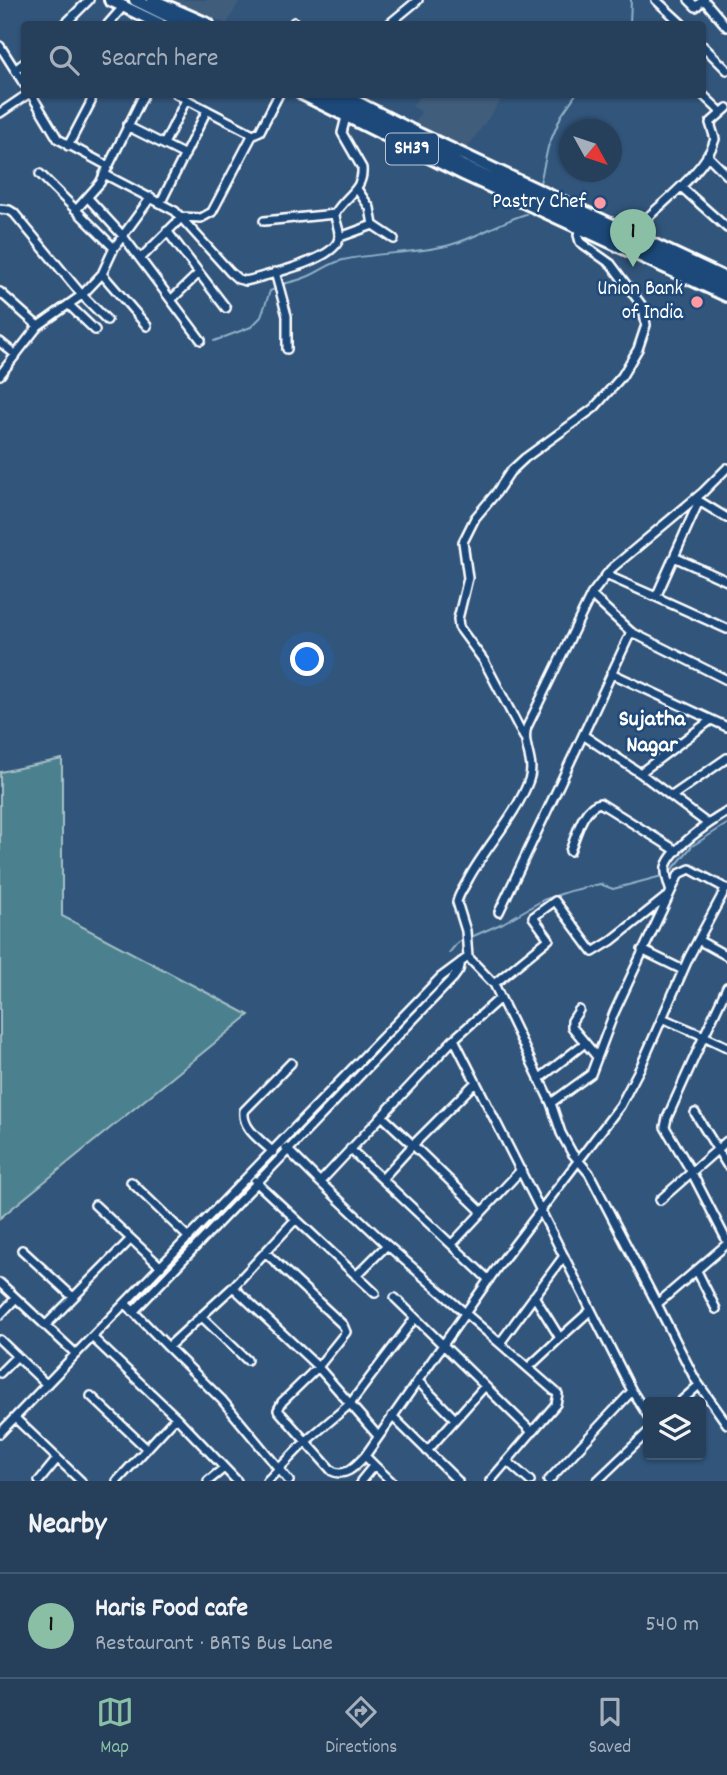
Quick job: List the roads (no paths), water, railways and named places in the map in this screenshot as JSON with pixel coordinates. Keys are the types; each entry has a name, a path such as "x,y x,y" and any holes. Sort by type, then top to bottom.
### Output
{"main road":[{"path":"110,0 123,7 194,21"},
{"path":"135,0 163,14"},
{"path":"153,0 163,14"},
{"name":"SH39","path":"310,98 727,296"},
{"path":"332,98 461,165 727,288"},
{"name":"SH39","path":"349,98 424,137 727,279"}],"street":[{"path":"68,21 89,0"},
{"path":"393,21 418,0"},
{"path":"689,0 696,7 703,0 727,27"},
{"path":"659,1 679,21"},
{"path":"111,21 123,7"},
{"path":"0,46 21,78"},
{"path":"706,49 727,70"},
{"path":"16,69 21,66"},
{"path":"631,234 681,187 707,155 715,139 710,123 724,110 706,97"},
{"path":"0,113 24,98"},
{"path":"32,98 58,139 108,166"},
{"path":"68,146 91,98"},
{"path":"76,210 88,198 104,174 142,98"},
{"path":"183,98 253,134"},
{"path":"141,258 182,217 201,218 212,212 253,134 260,131 277,98"},
{"path":"164,144 186,100"},
{"path":"161,202 207,110"},
{"path":"264,220 335,214 357,188 362,181 362,168 342,133 346,117"},
{"path":"127,127 185,155"},
{"path":"707,155 727,175"},
{"path":"40,174 114,248"},
{"path":"104,174 161,202 182,217 238,279 246,281 328,253 340,237 335,214"},
{"path":"681,187 727,228"},
{"path":"357,188 370,208 373,225 394,239"},
{"path":"0,374 38,326 82,295 102,274 114,248 151,197"},
{"path":"88,198 141,258 201,340"},
{"path":"0,209 14,213 82,295 107,320"},
{"path":"340,237 373,225"},
{"path":"133,1311 454,977 464,960 466,931 457,905 459,896 480,858 502,830 529,781 532,768 524,737 484,661 459,627 458,620 468,578 463,542 475,518 510,472 594,408 622,376 638,349 646,325 643,307 611,264 580,242 578,235 581,229"},
{"path":"167,231 226,308"},
{"path":"275,272 287,316 287,349"},
{"path":"172,299 199,273"},
{"path":"102,274 147,326"},
{"path":"0,292 38,326"},
{"path":"69,304 94,330"},
{"path":"0,342 16,355"},
{"path":"524,737 591,595 606,575 697,500 727,468"},
{"path":"697,500 727,517"},
{"path":"656,597 697,500"},
{"path":"674,557 727,581"},
{"path":"606,575 727,629"},
{"path":"591,595 631,632 727,680"},
{"path":"499,912 631,632"},
{"path":"611,673 727,727"},
{"path":"640,773 711,720"},
{"path":"583,735 640,773 708,824"},
{"path":"671,796 727,758"},
{"path":"570,850 588,810 594,804 600,803 677,851"},
{"path":"670,889 666,874 669,861 708,824 727,812"},
{"path":"265,1252 343,1325 346,1332 318,1367 279,1408 279,1412 332,1471 338,1474 349,1471 365,1456 489,1280 626,1095 683,970 727,889 706,876 687,869 676,877 587,1078 551,1103"},
{"path":"494,984 549,939 533,917 555,901 593,952 611,942 666,897"},
{"path":"698,940 727,956"},
{"path":"642,950 683,970"},
{"path":"464,960 494,984 551,1103 561,1133 589,1173 699,1385 727,1424"},
{"path":"0,1433 441,977 464,960"},
{"path":"657,1304 727,1242 665,1123 727,987"},
{"path":"320,1182 454,1039 500,998"},
{"path":"579,1010 572,1021 572,1027 597,1057"},
{"path":"662,1018 727,1046"},
{"path":"454,1039 643,1408"},
{"path":"539,1079 585,1043"},
{"path":"273,1152 247,1126 244,1111 291,1063"},
{"path":"382,1179 476,1082"},
{"path":"695,1112 727,1165"},
{"path":"382,1116 481,1211"},
{"path":"660,1200 727,1141"},
{"path":"281,1143 387,1245 559,1396 556,1404 490,1481"},
{"path":"350,1149 489,1280"},
{"path":"452,1244 521,1170"},
{"path":"250,1176 375,1293"},
{"path":"131,1182 189,1238"},
{"path":"94,1205 161,1267"},
{"path":"168,1347 233,1287 295,1220"},
{"path":"45,1326 131,1239"},
{"path":"356,1276 387,1245"},
{"path":"22,1250 73,1297"},
{"path":"500,1343 564,1256"},
{"path":"696,1272 716,1309"},
{"path":"153,1275 161,1282"},
{"path":"0,1283 76,1354"},
{"path":"233,1287 318,1367 378,1436"},
{"path":"534,1296 560,1338"},
{"path":"395,1297 532,1432"},
{"path":"0,1315 16,1298"},
{"path":"125,1303 222,1400 289,1481"},
{"path":"529,1367 591,1310"},
{"path":"202,1317 247,1360"},
{"path":"267,1481 350,1404 415,1318"},
{"path":"92,1337 176,1417 237,1481"},
{"path":"0,1340 46,1384"},
{"path":"0,1373 17,1356"},
{"path":"418,1381 455,1419"},
{"path":"686,1397 699,1385"},
{"path":"427,1451 485,1386"},
{"path":"548,1481 632,1391"},
{"path":"91,1396 147,1449"},
{"path":"392,1416 458,1481"},
{"path":"117,1481 176,1417"},
{"path":"15,1418 81,1481"},
{"path":"597,1481 643,1437"},
{"path":"365,1456 391,1481"},
{"path":"39,1481 57,1459"},
{"path":"506,1461 530,1481"},
{"path":"361,1481 374,1465"},
{"path":"208,1481 224,1468"}],"waterway":[{"path":"630,21 631,0"},
{"path":"540,183 548,147 561,116 573,98"},
{"path":"283,284 299,280 343,260 450,245 526,214"},
{"path":"214,341 251,327 261,317 270,291 275,289"},
{"path":"668,875 692,846 727,824"},
{"path":"469,938 503,923 543,900 570,891 600,884 613,889 662,876"},
{"path":"449,953 463,940"}],"place":[{"name":"Pastry Chef","path":"600,203"},
{"name":"Haris Food cafe","path":"633,267"},
{"name":"Union Bank of India","path":"697,302"}],"district":[{"name":"Sujatha Nagar","path":"652,733"}]}
